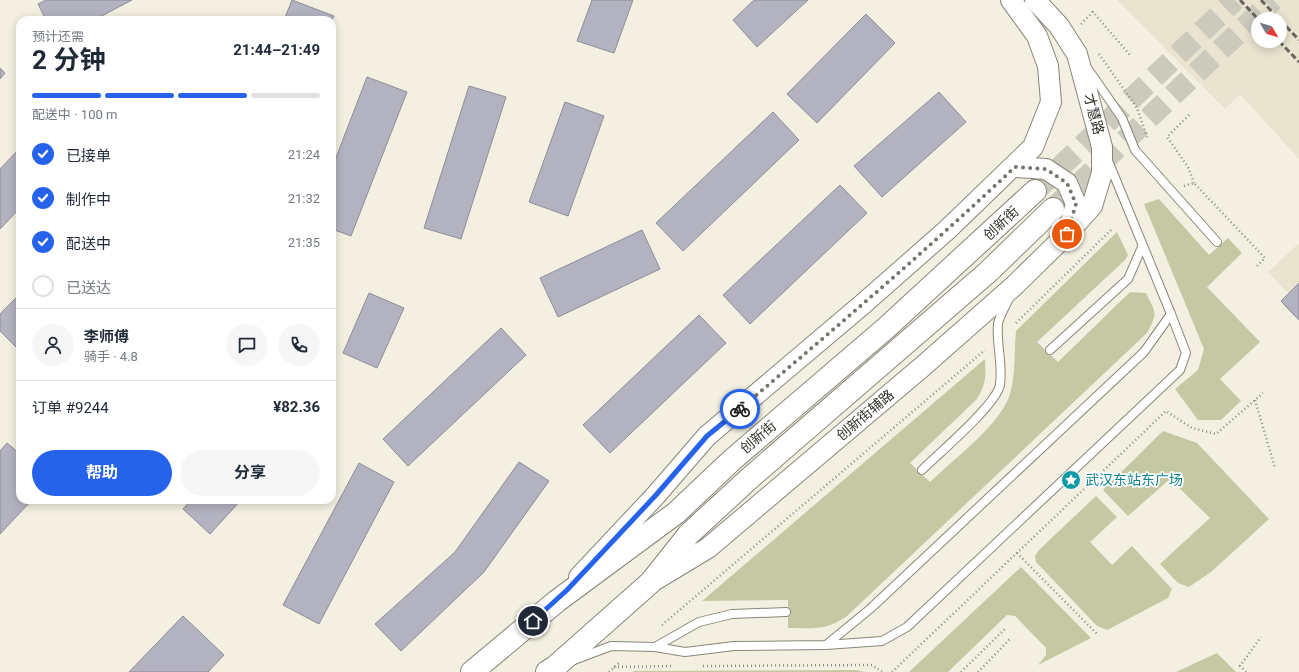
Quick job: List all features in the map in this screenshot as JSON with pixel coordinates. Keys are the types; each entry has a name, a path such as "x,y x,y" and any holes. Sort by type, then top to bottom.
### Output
{"main road":[{"name":"创新街","path":"472,672 557,601 676,513 732,460 886,328 1035,191"},
{"name":"创新街","path":"551,670 651,582 695,529 751,477 988,272 1053,209"}],"street":[{"path":"557,601 656,495 707,436 863,304 947,230 1015,167 1034,147 1051,102 1048,66 1040,42 1011,0"},
{"name":"才慧路","path":"1035,0 1059,26 1077,54 1102,147 1102,173 1092,206 1067,234"},
{"path":"1015,167 1046,169 1067,183 1076,204 1067,234"},
{"name":"创新街辅路","path":"651,582 714,543 910,377 1015,285 1067,234"}],"lane":[{"path":"1077,54 1122,118 1135,150 1217,242"},
{"path":"551,670 611,646 655,647 685,652 734,646 826,645 882,641 907,627 1180,370 1186,353 1172,314 1142,247 1102,147"},
{"path":"1050,350 1128,279 1142,247"},
{"path":"922,470 987,407 996,395 1000,385 1001,361 998,323 1015,285"},
{"path":"826,645 870,609 1144,352 1172,314"},
{"path":"655,647 699,622 732,614 786,612"}],"path":[{"path":"1079,26 1093,12 1130,55"},
{"path":"1097,51 1137,108 1148,141"},
{"path":"1189,115 1167,137 1188,167 1194,183 1265,258 1256,267"},
{"path":"1182,186 1194,183"},
{"path":"1016,323 1113,228"},
{"path":"658,628 987,348"},
{"path":"892,672 1166,411 1192,428 1216,434 1263,393"},
{"path":"1255,400 1275,468"},
{"path":"1017,553 1098,635"},
{"path":"961,672 1006,628"},
{"path":"1246,672 1240,666 1261,637"},
{"path":"978,672 1012,638"},
{"path":"609,672 619,663"},
{"path":"700,666 872,665 882,672"},
{"path":"614,668 676,666"}],"shaded area":[{"path":"1117,0 1299,0 1299,159 1240,94 1225,109"},
{"path":"1299,243 1299,320 1281,301 1288,293 1268,272"}],"green space":[{"path":"1159,199 1209,255 1228,238 1242,253 1207,287 1260,342 1220,379 1241,401 1221,420 1198,420 1175,389 1198,370 1204,349 1144,204"},
{"path":"1117,232 1128,255 1125,260 1037,342 1058,362 1130,292 1146,293 1154,309 1153,321 1147,333 847,616 832,624 819,628 788,628 788,600 702,601 985,359 985,380 982,390 976,400 910,463 930,482 985,431 1004,408 1009,397 1013,381 1016,331"},
{"path":"1163,431 1197,443 1269,519 1211,572 1189,587 1178,583 1160,564 1210,518 1170,479 1128,516 1103,490"},
{"path":"1096,496 1117,517 1090,542 1112,565 1132,546 1172,589 1168,598 1107,630 1097,626 1036,562 1035,556 1039,550"},
{"path":"1021,567 1091,638 1038,665 1046,655 1046,648 1015,616 1007,615 948,672 909,672"},
{"path":"1217,653 1236,672 1176,672"},
{"path":"856,670 865,672 633,672 634,671"}],"building":[{"path":"46,0 132,0 102,16 44,16 38,4"},
{"path":"292,0 334,16 286,16"},
{"path":"592,0 633,0 614,53 577,41"},
{"path":"754,0 808,0 757,47 733,20"},
{"path":"866,14 895,43 817,123 787,94"},
{"path":"0,68 5,73 0,79"},
{"path":"367,77 407,92 351,236 336,230 336,158"},
{"path":"469,86 506,97 461,239 424,228"},
{"path":"939,92 966,122 882,197 854,166"},
{"path":"565,102 604,116 568,216 529,202"},
{"path":"773,112 799,140 683,251 656,223"},
{"path":"16,152 16,212 0,229 0,169"},
{"path":"840,185 867,213 750,324 723,295"},
{"path":"642,230 660,269 558,317 540,278"},
{"path":"1299,283 1299,320 1281,301"},
{"path":"1299,283 1299,320 1281,301"},
{"path":"369,293 404,308 377,368 343,353"},
{"path":"16,298 16,347 0,331 0,314"},
{"path":"699,315 726,343 610,453 583,425"},
{"path":"501,328 526,355 408,466 383,439"},
{"path":"7,443 16,451 16,504 28,504 0,534 0,451"},
{"path":"519,462 549,481 484,572 401,651 375,624 455,552"},
{"path":"359,463 394,482 319,624 283,605"},
{"path":"187,504 237,504 210,534 183,509"},
{"path":"183,616 224,655 208,672 129,672"}],"tunnel":[{"path":"1035,191 1235,0"},
{"path":"1053,209 1273,0"}],"railway":[{"path":"1240,0 1251,12"},
{"path":"1261,0 1272,12"},
{"path":"1287,27 1299,40"},
{"path":"1286,48 1299,62"}],"way so far":[{"path":"740,409 863,304 947,230 1015,167 1046,169 1067,183 1076,204 1067,234"}],"place":[{"name":"武汉东站东广场","path":"1071,480"}],"route":[{"path":"533,621 557,601 656,495 707,436 740,409"}]}
